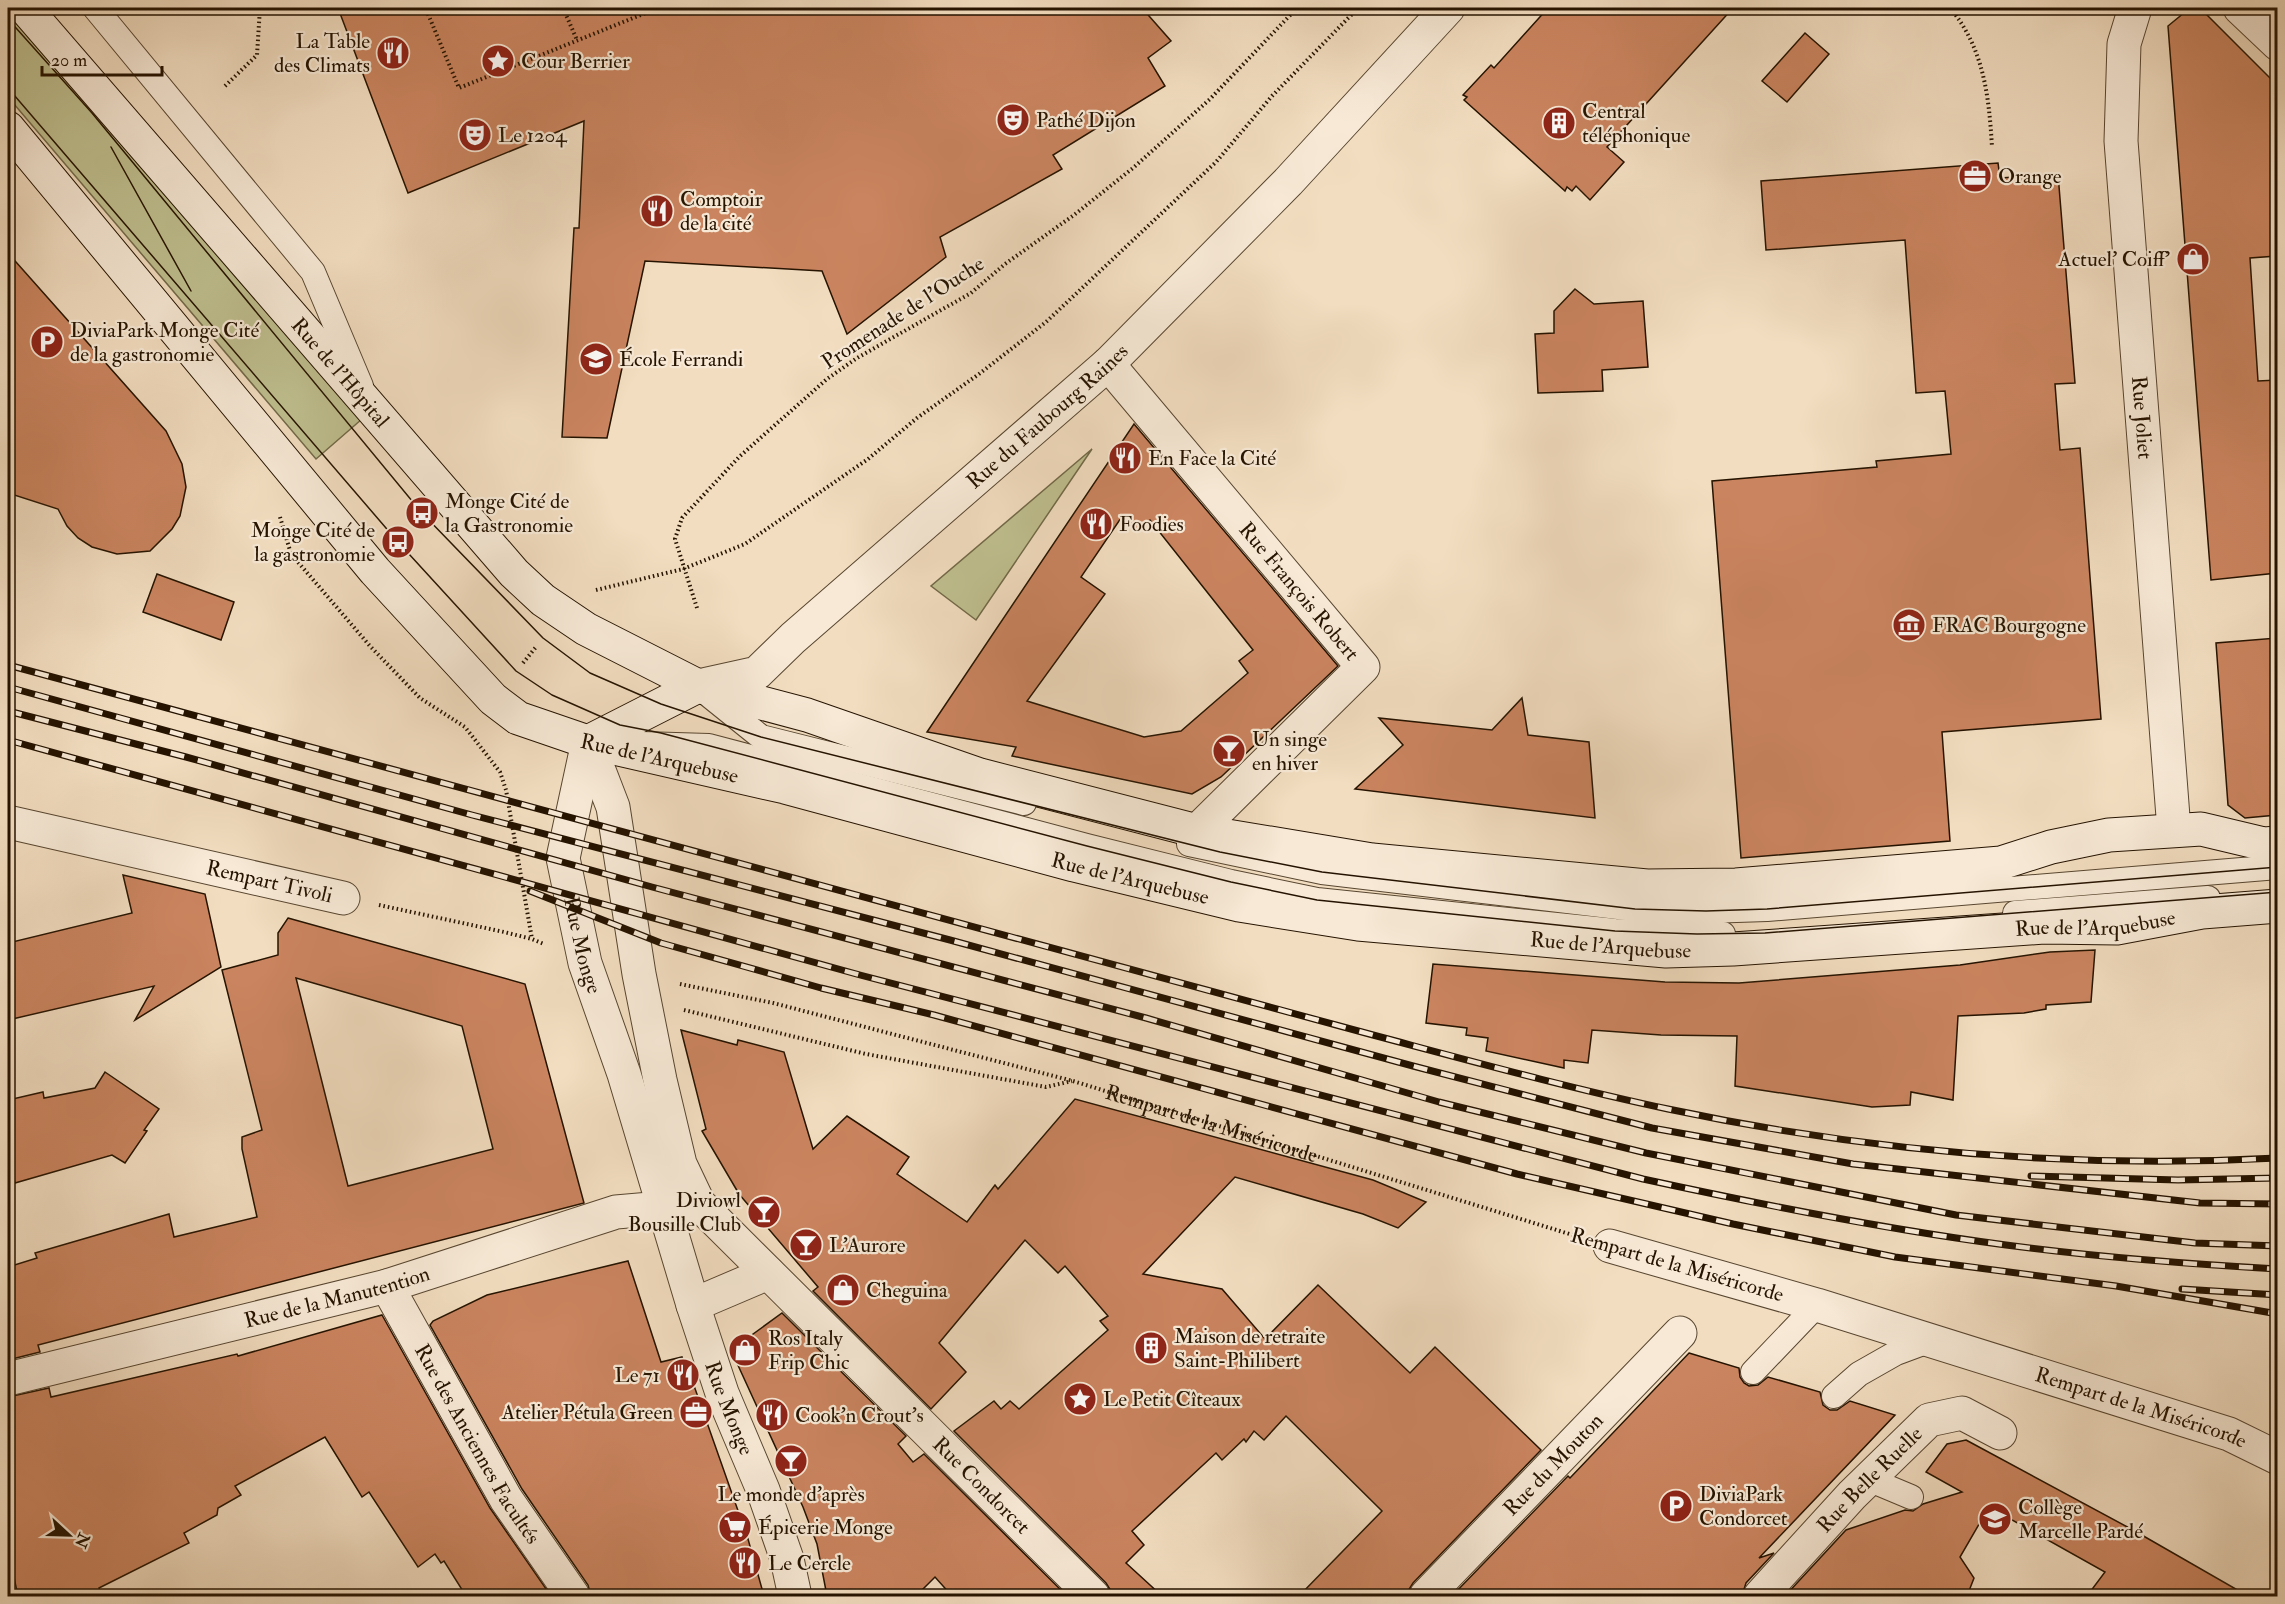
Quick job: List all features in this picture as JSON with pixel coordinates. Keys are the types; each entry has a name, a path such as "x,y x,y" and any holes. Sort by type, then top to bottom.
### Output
{"street":[{"name":"Rue de l'Hôpital","path":"25,8 514,573 543,600 586,630 698,686"},
{"name":"Rue du Faubourg Raines","path":"588,742 698,686 757,674 793,638 1108,364 1288,182 1448,8"},
{"name":"Rue Joliet","path":"2135,8 2124,45 2121,141 2174,830"},
{"path":"2240,8 2277,44"},
{"path":"8,128 375,571 493,699 518,718 588,742 613,807 639,974 660,1080 680,1164 699,1204 665,1208"},
{"name":"Rue François Robert","path":"1108,364 1363,667 1197,831"},
{"path":"698,686 807,715 980,775 1197,831 1372,860 1647,886 1736,885 2001,863 2051,847 2109,835 2201,829 2264,844 2277,843"},
{"name":"Rue de l'Arquebuse","path":"588,742 785,787 1074,866 1217,899 1358,924 1666,951 1733,949 2044,927 2117,928 2202,912 2277,906"},
{"name":"Rue Monge","path":"588,742 563,858 585,963 624,1074 722,1394 763,1490 787,1559 795,1596"},
{"name":"Rempart Tivoli","path":"8,822 343,898"},
{"name":"Rue Condorcet","path":"699,1204 1093,1596"},
{"name":"Rue de la Manutention","path":"8,1379 387,1286 616,1212 665,1208"},
{"name":"Rempart de la Miséricorde","path":"1610,1246 1817,1305 2229,1434 2277,1458"},
{"path":"693,1305 768,1273"},
{"name":"Rue des Anciennes Facultés","path":"387,1286 506,1499 573,1596"},
{"name":"Rue du Mouton","path":"1426,1596 1667,1361 1680,1333"},
{"name":"Rue Belle Ruelle","path":"1760,1596 1868,1479 1929,1420 1962,1413 2001,1433"}],"lane":[{"path":"95,8 312,272 372,410"},
{"name":"Rue de l'Arquebuse","path":"698,686 761,737 1220,852 1322,872 1635,909 1706,911 1767,909 2277,867"},
{"name":"Rue de l'Arquebuse","path":"588,742 709,746 1087,846 1231,882 1317,900 1615,931 1697,934 1765,933 2277,892"},
{"path":"1753,1372 1817,1305"},
{"path":"1834,1396 1859,1374 1896,1353 1931,1340"},
{"path":"1868,1479 1911,1497"}],"path":[{"path":"225,86 257,55 260,8"},
{"path":"424,8 459,88 658,8"},
{"path":"428,14 443,8"},
{"path":"563,8 577,40"},
{"name":"Promenade de l'Ouche","path":"697,608 675,539 682,518 740,456 827,379 857,358 971,293 1005,264 1074,215 1133,168 1210,99 1297,8"},
{"path":"594,590 683,569 745,544 868,459 916,418 979,374 1046,322 1216,162 1272,96 1358,8"},
{"path":"1950,8 1961,20 1984,73 1989,102 1992,147"},
{"path":"522,663 536,647"},
{"name":"Rempart Tivoli","path":"343,898 532,939 506,790 500,772 465,726"},
{"name":"Rempart de la Miséricorde","path":"639,974 773,1003 1073,1081 1610,1246"},
{"name":"Rempart de la Miséricorde","path":"648,1017 677,1008 866,1054 1046,1087 1073,1081"}],"green space":[{"path":"8,8 362,419 316,459 8,97"},
{"path":"1092,449 976,620 931,586"}],"building":[{"path":"338,8 1142,8 1171,41 1148,58 1165,86 1053,155 1062,169 940,237 946,257 847,334 822,271 645,261 607,438 562,437 574,228 579,228 584,121 408,193"},
{"name":"Central téléphonique","path":"1548,8 1733,8 1607,147 1624,162 1590,200 1576,186 1572,191 1567,187 1565,191 1464,100 1467,97 1463,95 1491,65 1494,68"},
{"path":"2190,8 2200,8 2277,85 2277,256 2250,258 2258,381 2277,380 2277,453 2272,454 2277,573 2211,580 2168,26"},
{"path":"1805,33 1829,54 1787,102 1762,81"},
{"name":"FRAC Bourgogne","path":"1998,163 2000,178 2058,174 2075,383 2055,384 2060,450 2080,448 2101,719 1942,732 1950,841 1741,858 1712,481 1877,467 1876,461 1951,454 1945,391 1916,393 1905,240 1766,250 1761,181"},
{"name":"DiviaPark Monge Cité de la gastronomie","path":"8,253 166,431 182,464 186,487 180,516 172,529 150,551 117,554 92,547 78,538 67,526 58,509 8,493"},
{"path":"1575,289 1594,304 1643,301 1648,367 1602,370 1603,391 1538,393 1535,334 1554,333 1554,311"},
{"path":"1134,424 1338,666 1221,777 1192,794 1012,756 1016,747 927,732","holes":["1123,515 1136,532 1150,520 1253,650 1239,661 1248,673 1181,731 1144,737 1027,701 1105,594 1081,577"]},
{"path":"157,574 234,602 221,640 143,612"},
{"path":"2277,638 2277,815 2245,818 2228,805 2216,643"},
{"path":"1522,698 1528,735 1589,742 1595,818 1355,789 1403,745 1379,718 1492,730"},
{"path":"123,875 205,894 221,967 135,1020 154,986 8,1020 8,943 132,913"},
{"path":"288,918 525,984 584,1203 38,1345 40,1352 8,1360 8,1267 37,1258 35,1253 169,1214 174,1237 257,1217 242,1149 242,1137 262,1130 222,970 278,955 278,933","holes":["296,978 462,1026 493,1149 348,1186"]},
{"path":"2095,950 2091,1002 2046,1005 2046,1009 2024,1013 1958,1016 1953,1100 1911,1092 1910,1105 1872,1107 1735,1086 1737,1036 1661,1035 1592,1030 1588,1063 1564,1060 1564,1068 1486,1051 1488,1038 1466,1035 1467,1028 1426,1023 1433,964 1665,982 1739,983 1960,965 2050,952"},
{"path":"681,1030 737,1045 738,1040 784,1052 813,1149 847,1116 909,1157 897,1174 967,1222 995,1185 998,1189 1075,1099 1373,1180 1426,1202 1398,1228 1363,1214 1235,1177 1143,1274 1222,1289 1265,1339 1318,1285 1410,1373 1435,1347 1541,1450 1413,1583 1408,1596 1299,1596 1382,1511 1286,1416 1264,1440 1254,1431 1246,1442 1244,1439 1222,1460 1216,1453 1132,1531 1144,1545 1126,1563 1162,1596 1111,1596 1106,1583 954,1431 994,1401 1001,1409 1010,1401 1019,1409 1108,1330 1100,1321 1108,1316 1065,1266 1058,1273 1025,1240 939,1343 966,1372 931,1409 813,1291 818,1287 739,1194 702,1131 706,1129"},
{"path":"105,1072 159,1109 125,1163 112,1155 15,1183 14,1179 8,1181 8,1100 43,1092 44,1098 95,1088"},
{"path":"628,1261 661,1362 682,1357 690,1381 692,1380 748,1539 764,1596 591,1596 588,1585 522,1489 430,1325 433,1321 487,1295"},
{"path":"782,1313 906,1436 898,1444 913,1462 924,1454 1067,1596 952,1596 935,1577 916,1596 827,1596 817,1544 803,1507 731,1350"},
{"path":"382,1315 490,1508 551,1596 466,1596 444,1561 441,1563 435,1554 418,1567 369,1492 362,1497 325,1437 235,1486 241,1495 218,1508 217,1515 184,1533 189,1543 99,1588 101,1596 18,1596 8,1550 8,1397 49,1388 51,1397 237,1354 238,1356"},
{"name":"DiviaPark Condorcet","path":"1689,1353 1739,1368 1740,1377 1749,1386 1758,1385 1768,1377 1820,1392 1823,1405 1830,1410 1837,1410 1850,1401 1895,1415 1759,1558 1774,1553 1746,1583 1742,1596 1452,1596 1568,1476 1570,1478"},
{"name":"Collège Marcelle Pardé","path":"1966,1440 2133,1530 2248,1596 2087,1596 2105,1572 1989,1507 1960,1557 1974,1578 1967,1596 1785,1596 1846,1530 1905,1510 1913,1511 1923,1504 1962,1492 1926,1472 1947,1444"}],"tram line":[{"path":"8,19 92,113 422,513 543,638 590,673 661,704 761,737 1220,852 1322,872 1635,909 1706,911 1767,909 2278,867"},
{"path":"8,88 398,542 516,671 552,695 620,725 661,733 1087,846 1231,882 1317,900 1615,931 1697,934 1765,933 2278,892"},
{"path":"111,147 191,291"}],"railway":[{"path":"8,665 1373,1035 1631,1101 1743,1124 1819,1136 1971,1153 2125,1161 2278,1158"},
{"path":"8,687 472,815 1652,1128 1853,1164 2200,1203 2278,1204"},
{"path":"8,711 186,757 652,887 1146,1018 1439,1102 1646,1153 1956,1215 2195,1243 2278,1246"},
{"path":"8,740 860,975 1643,1179 1824,1216 1960,1239 2108,1257 2278,1269"},
{"path":"530,891 661,943 1517,1174 1733,1224 1895,1257 2116,1286 2278,1314"},
{"path":"2031,1176 2178,1180 2278,1178"},
{"path":"2182,1289 2278,1295"}],"place":[{"name":"La Table des Climats","path":"393,53"},
{"name":"Cour Berrier","path":"498,61"},
{"name":"Pathé Dijon","path":"1013,120"},
{"name":"Central téléphonique","path":"1559,123"},
{"name":"Le 1204","path":"475,135"},
{"name":"Orange","path":"1975,176"},
{"name":"Comptoir de la cité","path":"657,211"},
{"name":"Actuel' Coiff'","path":"2193,259"},
{"name":"DiviaPark Monge Cité de la gastronomie","path":"47,342"},
{"name":"École Ferrandi","path":"596,359"},
{"name":"En Face la Cité","path":"1125,458"},
{"name":"Monge Cité de la Gastronomie","path":"422,513"},
{"name":"Foodies","path":"1096,524"},
{"name":"Monge Cité de la gastronomie","path":"398,542"},
{"name":"FRAC Bourgogne","path":"1909,625"},
{"name":"Un singe en hiver","path":"1229,751"},
{"name":"Diviowl Bousille Club","path":"764,1212"},
{"name":"L'Aurore","path":"806,1245"},
{"name":"Cheguina","path":"843,1290"},
{"name":"Maison de retraite Saint-Philibert","path":"1151,1348"},
{"name":"Ros Italy Frip Chic","path":"745,1350"},
{"name":"Le 71","path":"683,1375"},
{"name":"Le Petit Cîteaux","path":"1080,1399"},
{"name":"Atelier Pétula Green","path":"696,1412"},
{"name":"Cook’n Crout’s","path":"772,1415"},
{"name":"Le monde d’après","path":"791,1461"},
{"name":"DiviaPark Condorcet","path":"1676,1506"},
{"name":"Collège Marcelle Pardé","path":"1995,1519"},
{"name":"Épicerie Monge","path":"735,1527"},
{"name":"Le Cercle","path":"745,1563"}]}
